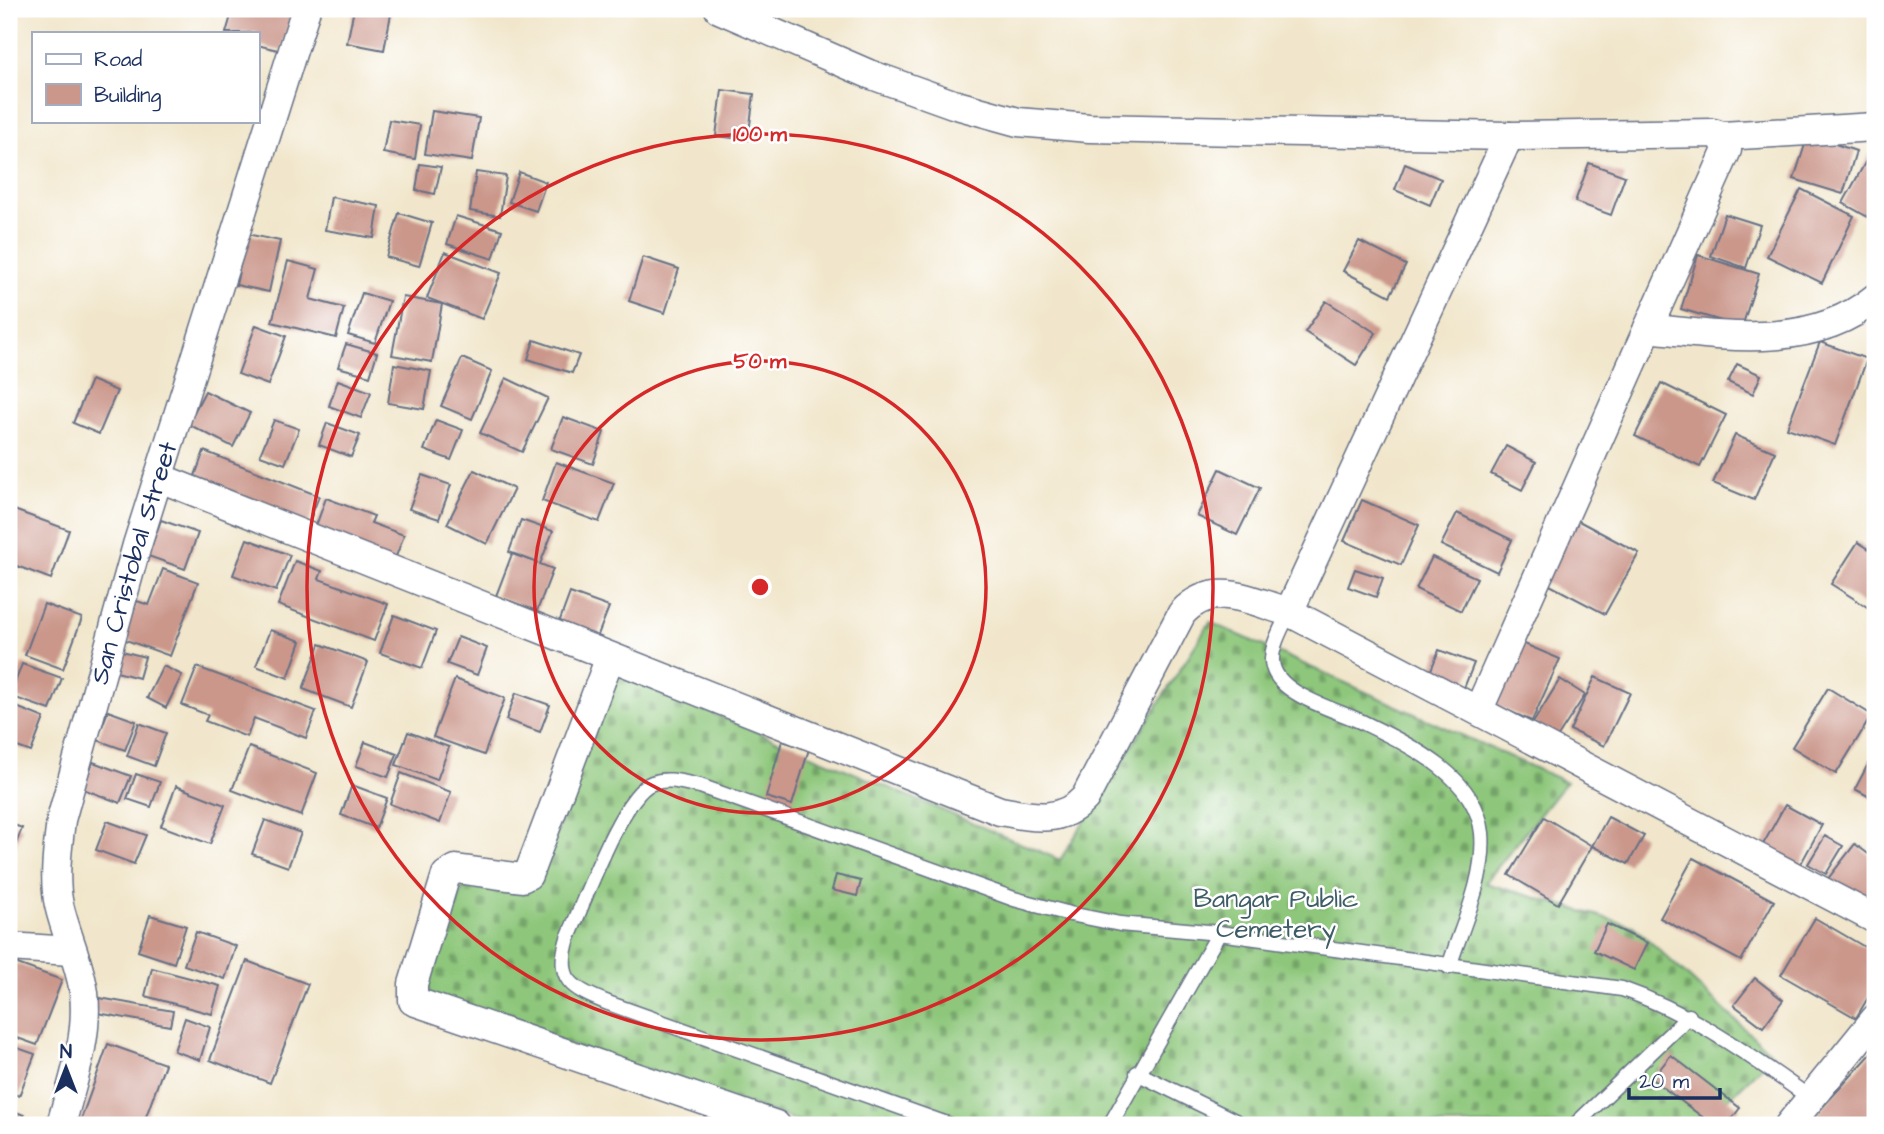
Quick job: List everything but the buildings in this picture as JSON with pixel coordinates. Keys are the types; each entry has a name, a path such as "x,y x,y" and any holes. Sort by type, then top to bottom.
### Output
{"street":[{"name":"San Cristobal Street","path":"61,1125 79,1060 84,993 58,902 56,862 61,820 137,545 306,9"},
{"path":"719,9 869,74 953,104 1018,122 1089,128 1510,136 1713,133 1722,136 1875,127"},
{"path":"1289,612 1510,136"},
{"path":"1479,709 1727,150 1722,136"},
{"path":"1648,328 1733,338 1797,333 1849,315 1875,298"},
{"path":"160,478 1000,811 1047,817 1061,816 1085,798 1181,613 1189,605 1218,592 1289,612 1479,709 1875,919"},
{"path":"610,657 527,875 522,878 456,869 446,875 413,984 413,1001 776,1125"},
{"path":"9,947 71,951"},
{"path":"1789,1125 1875,1019"}],"lane":[{"path":"1289,612 1273,650 1272,665 1278,678 1297,694 1362,722 1438,766 1461,785 1478,816 1482,849 1477,880 1449,967"},
{"path":"950,1125 608,1003 582,992 569,982 564,972 562,957 568,938 624,811 640,789 661,780 700,786 1001,894 1070,914 1120,924 1219,933 1622,989 1689,1016 1810,1097"},
{"path":"1110,1125 1137,1073 1219,933"},
{"path":"1575,1125 1689,1016"},
{"path":"1137,1073 1243,1125"}],"green space":[{"name":"Bangar Public Cemetery","path":"1210,622 1566,782 1485,883 1633,926 1773,1055 1701,1125 1178,1125 1168,1120 1165,1125 810,1125 424,996 466,879 539,884 613,671 1060,860"}]}
